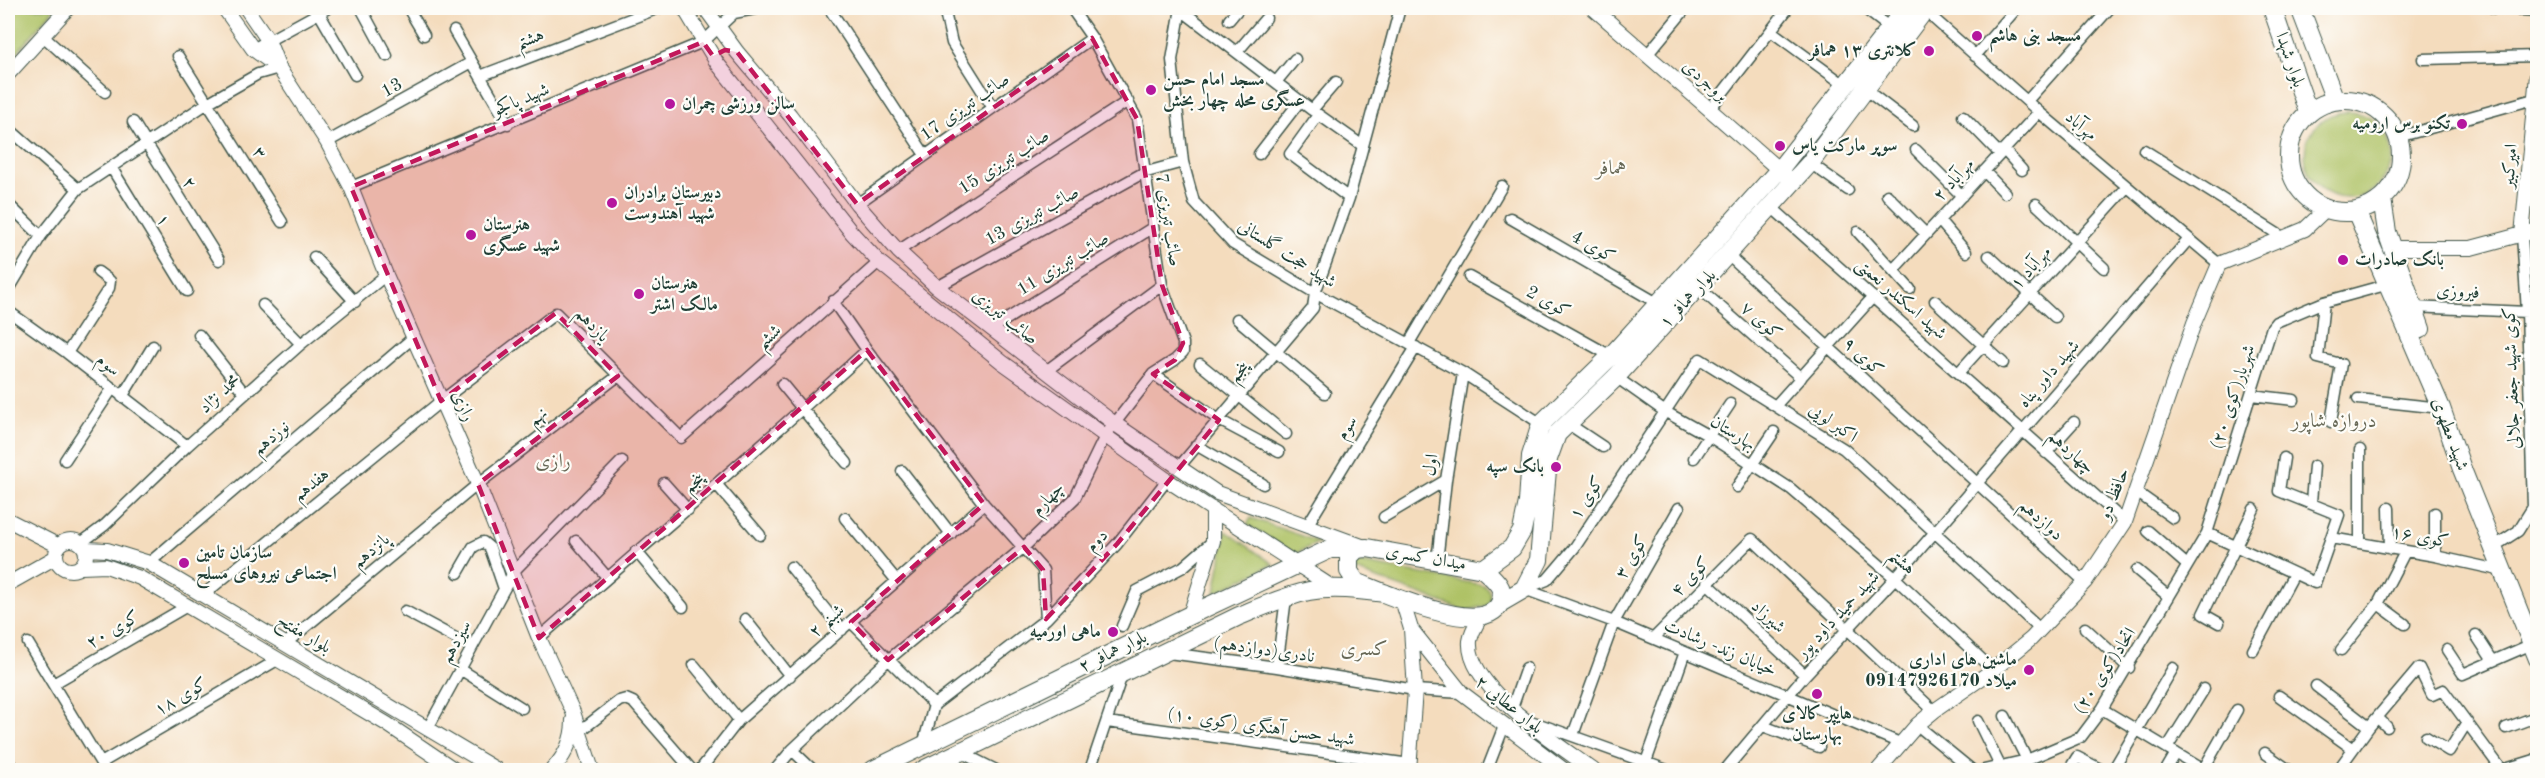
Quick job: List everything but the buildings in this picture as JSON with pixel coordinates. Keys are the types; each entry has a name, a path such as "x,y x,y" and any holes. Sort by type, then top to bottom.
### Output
{"main road":[{"name":"بلوار همافر ۱","path":"1483,569 1512,548 1522,531 1528,502 1531,456 1541,424 1611,356 1779,170 1890,28 1918,8"},
{"name":"بلوار همافر ۱","path":"1524,589 1539,560 1548,459 1562,429 1616,377 1729,256 1810,163 1866,90 1918,8"},
{"name":"بلوار شهدا","path":"2272,8 2308,112"},
{"name":"بلوار شهدا","path":"2300,8 2335,100"},
{"path":"2350,99 2377,110 2388,119 2398,137 2401,160 2392,188 2382,199 2356,211 2341,212 2326,209 2312,202 2301,192 2289,166 2288,151 2298,123 2308,112 2335,100 2350,99"},
{"name":"شهید مطهری","path":"2382,199 2387,232 2412,307 2501,542 2536,646"},
{"name":"شهید مطهری","path":"2356,211 2441,408 2503,571 2536,646"},
{"name":"بلوار همافر ۲","path":"873,771 1190,615 1330,549 1362,549"},
{"path":"1362,549 1349,557 1348,562 1350,575 1356,582 1453,616 1481,616 1490,613 1500,603 1524,589"},
{"name":"میدان کسری","path":"1362,549 1483,569 1496,580 1501,588 1500,603"},
{"name":"بلوار همافر ۲","path":"932,768 960,752 1168,653 1239,616 1310,591 1384,592"}],"street":[{"path":"8,74 68,8"},
{"name":"رازی","path":"224,8 253,49 279,68"},
{"name":"رازی","path":"246,8 268,40 279,68 327,142 351,187 386,275 478,484 539,638 573,712 592,771"},
{"path":"361,8 387,56"},
{"path":"408,8 424,35"},
{"name":"هشتم","path":"480,76 659,8"},
{"name":"صائب تبریزی","path":"684,8 717,63 852,232 879,262 1002,362 1167,480 1335,590"},
{"name":"صائب تبریزی","path":"705,8 857,204 898,251 938,287 1115,424 1217,493 1362,549"},
{"path":"703,42 734,10 760,8"},
{"path":"829,8 925,155"},
{"path":"944,8 952,43 993,108"},
{"name":"صائب تبریزی 7","path":"1071,8 1092,38 1137,119 1143,173 1162,285 1183,343 1183,352 1176,360 1153,374 1115,424"},
{"path":"1181,8 1315,113 1363,146"},
{"name":"شهید حجت گلستانی","path":"1181,8 1172,60 1183,162 1194,202 1233,244 1315,293 1463,373 1541,424 1562,429"},
{"path":"1229,20 1239,8"},
{"name":"پنجم","path":"1179,467 1313,309 1315,293 1349,198 1400,8"},
{"name":"بروجردی","path":"1593,8 1794,181"},
{"path":"1647,55 1686,8"},
{"path":"1864,8 1890,28"},
{"name":"مهرآباد","path":"1918,8 2219,264"},
{"path":"1975,56 2017,8"},
{"path":"2027,101 2110,8"},
{"path":"2493,8 2538,11"},
{"path":"253,49 324,10 355,75"},
{"path":"1710,109 1786,11"},
{"path":"1237,52 1266,18"},
{"path":"454,31 507,124"},
{"path":"1771,31 1845,86"},
{"path":"43,36 105,92"},
{"name":"صائب تبریزی 17","path":"857,204 1092,38"},
{"name":"شهید پاکجو","path":"351,187 703,42"},
{"path":"717,63 719,55 725,50 737,52"},
{"name":"۳","path":"178,56 209,102 282,222"},
{"path":"2423,59 2538,56"},
{"path":"1276,82 1295,59"},
{"name":"13","path":"327,142 472,62"},
{"name":"امیرکبیر","path":"2522,235 2538,64"},
{"path":"8,291 42,236 78,189 209,102 258,74 279,68"},
{"path":"1336,82 1290,154 1349,198"},
{"path":"1866,90 1913,126"},
{"path":"2398,137 2534,99"},
{"name":"صائب تبریزی 15","path":"898,251 1128,101"},
{"path":"1259,154 1300,101"},
{"name":"مهرآباد ۲","path":"1893,270 2039,112"},
{"path":"1963,116 2022,170"},
{"name":"۲","path":"133,122 219,260"},
{"path":"8,128 78,189"},
{"path":"1916,150 1962,196"},
{"path":"2144,150 2284,238"},
{"path":"1143,173 1183,162"},
{"path":"1810,163 1848,190"},
{"name":"۱","path":"111,167 187,291"},
{"path":"1984,171 2005,193"},
{"name":"صائب تبریزی 13","path":"938,287 1143,173"},
{"name":"سوم","path":"1306,526 1413,345 1502,186"},
{"name":"مهرآباد ۱","path":"1959,372 2127,187"},
{"name":"شهید اسکندر نعمتی","path":"1756,195 2022,430"},
{"path":"1887,195 1926,234"},
{"path":"8,204 42,236"},
{"path":"2036,204 2104,268"},
{"path":"2219,264 2305,229 2326,209"},
{"name":"کوی 4","path":"1510,218 1659,304"},
{"path":"1939,220 1966,252"},
{"name":"صائب تبریزی 11","path":"991,329 1152,228"},
{"path":"2393,248 2471,249 2538,230"},
{"path":"1858,232 1911,289"},
{"name":"کوی شهید جعفر جلالی","path":"2501,542 2518,531 2535,507 2532,310 2522,235"},
{"name":"شهید داور پناه","path":"1934,531 2189,239"},
{"name":"کوی ۹","path":"1729,256 1976,483"},
{"path":"1989,256 2055,317"},
{"path":"314,257 356,302"},
{"name":"ششم","path":"681,438 879,262"},
{"name":"حافظ دو","path":"1878,771 1917,726 1934,711 1993,670 2041,630 2085,582 2125,522 2194,323 2219,264"},
{"path":"67,353 109,288 110,281 98,272"},
{"name":"محمد نژاد","path":"83,546 245,394 301,344 356,302 386,275"},
{"name":"کوی 2","path":"1469,277 1611,356"},
{"name":"شهریار(کوی ۲۰)","path":"2207,533 2272,327 2276,322 2324,302 2389,284"},
{"path":"1046,371 1162,285"},
{"name":"کوی ۷","path":"1699,288 1801,378"},
{"path":"1776,405 1874,297"},
{"path":"834,301 867,350 984,504 1043,570 1046,619"},
{"path":"1935,301 2003,363"},
{"path":"2324,302 2318,358 2341,364 2331,422"},
{"path":"263,305 301,344"},
{"name":"فیروزی","path":"2412,307 2532,310"},
{"name":"سوم","path":"8,310 187,446"},
{"name":"یازدهم","path":"441,400 556,312 681,438"},
{"path":"1237,320 1325,393"},
{"path":"199,335 245,394"},
{"name":"نوزدهم","path":"149,563 414,337"},
{"path":"122,397 153,346"},
{"name":"پنجم","path":"539,638 636,551 717,485 867,350"},
{"name":"اکبر لویی","path":"1700,359 1844,449 2041,630"},
{"name":"کوی ۱","path":"1524,589 1547,579 1575,548 1700,359"},
{"path":"1200,364 1286,434"},
{"name":"اول","path":"1437,562 1446,480 1463,373"},
{"path":"1153,374 1219,420 1279,452"},
{"name":"نهم","path":"478,484 618,376"},
{"name":"بهارستان","path":"1616,377 1664,411 1709,436 1784,484"},
{"path":"782,384 847,463"},
{"path":"65,460 112,389"},
{"path":"2251,395 2294,400"},
{"path":"2358,399 2441,408"},
{"name":"هفدهم","path":"203,595 441,400"},
{"path":"1694,458 1730,404"},
{"path":"2046,453 2074,422"},
{"name":"چهارم","path":"775,771 792,750 888,660 1024,547 1075,498 1105,436 1115,424"},
{"path":"1562,429 1602,447"},
{"name":"چهاردهم","path":"2022,430 2125,522"},
{"path":"1737,487 1774,432"},
{"path":"1196,445 1263,484"},
{"path":"2360,450 2360,543"},
{"path":"2207,533 2315,583 2339,515 2279,491 2284,458"},
{"name":"سیزدهم","path":"428,728 514,571 622,461"},
{"path":"2311,502 2314,466"},
{"path":"902,471 951,534"},
{"name":"دوم","path":"934,705 1046,619 1117,544 1167,480"},
{"path":"1384,517 1446,480"},
{"path":"664,483 688,510"},
{"name":"دوازدهم","path":"1976,483 2085,582"},
{"name":"پانزدهم","path":"285,644 478,484"},
{"name":"هشتم","path":"1784,484 1895,578 1993,670"},
{"path":"717,485 760,535"},
{"path":"2135,491 2173,518"},
{"path":"1190,615 1213,541 1216,511 1230,509 1231,498"},
{"name":"شبنم ۲","path":"700,771 739,720 984,504"},
{"name":"کوی ۳","path":"1614,622 1679,508"},
{"path":"2389,508 2390,549"},
{"path":"2219,623 2203,614 2234,546 2254,509"},
{"path":"2435,513 2435,556"},
{"path":"845,518 897,581"},
{"path":"8,520 58,551"},
{"name":"شهید حمید داود پور","path":"1789,694 1895,578 1934,531"},
{"path":"2148,531 2187,565"},
{"name":"اتحاد(کوی ۲۰)","path":"1984,771 2027,760 2080,737 2102,709 2128,668 2207,533"},
{"name":"کوی ۱۶","path":"2331,538 2435,556 2503,571"},
{"name":"کوی ۴","path":"1654,638 1752,539 1848,629"},
{"path":"8,584 58,551 69,540 83,546 87,557 81,567 73,570 66,569 59,564 58,551"},
{"path":"576,541 606,578"},
{"path":"1122,626 1137,591 1183,567 1213,541"},
{"path":"458,573 473,547 483,542 490,548 504,589"},
{"name":"بلوار مفتح","path":"83,546 107,550 149,563 497,771"},
{"path":"636,551 683,607"},
{"path":"2341,650 2378,604 2405,552"},
{"name":"بلوار مفتح","path":"81,567 106,566 140,578 387,724 454,771"},
{"path":"791,567 842,630"},
{"path":"2137,570 2169,597"},
{"path":"2253,650 2294,574"},
{"name":"شیرزاد","path":"1707,583 1805,675"},
{"name":"خیابان زند- رشادت","path":"1524,589 1654,638 1900,743"},
{"path":"1277,667 1286,598"},
{"name":"بلوار عطایی ۲","path":"1402,600 1411,629 1462,693 1563,770"},
{"path":"2378,604 2405,624"},
{"name":"کوی ۲۰","path":"53,684 189,605"},
{"path":"405,611 472,647"},
{"name":"بلوار عطایی ۲","path":"1481,616 1470,639 1470,649 1485,682 1512,708 1593,771"},
{"path":"745,619 790,676"},
{"path":"851,622 934,705 923,745"},
{"path":"1573,735 1614,622"},
{"path":"2085,628 2128,668"},
{"path":"1410,767 1415,690 1411,629"},
{"path":"1848,629 1934,711"},
{"path":"2476,635 2493,661"},
{"path":"28,643 103,767"},
{"path":"2446,650 2463,674 2536,646"},
{"path":"1646,762 1685,652"},
{"name":"نادری(دوازدهم)","path":"1168,653 1277,667 1415,690 1462,693"},
{"name":"کوی ۱۸","path":"103,767 279,659"},
{"path":"694,665 739,720"},
{"path":"314,680 322,666"},
{"path":"1512,708 1526,668"},
{"path":"2113,771 2173,668"},
{"path":"460,669 522,708"},
{"path":"2338,771 2369,727 2419,669 2432,695 2443,690 2502,770 2538,759"},
{"path":"1090,771 1122,675"},
{"path":"2316,686 2369,727"},
{"path":"2166,771 2171,750 2204,689"},
{"path":"1725,771 1789,694"},
{"path":"2279,696 2353,749"},
{"path":"579,731 626,699 633,702 692,771"},
{"path":"2102,709 2203,770 2237,710"},
{"path":"552,771 566,752 571,739 573,712"},
{"path":"2005,716 2027,760"},
{"path":"2506,728 2538,716"},
{"path":"1525,718 1667,771"},
{"path":"2378,718 2387,727"},
{"path":"1978,720 2001,768"},
{"name":"شهید حسن آهنگری (کوی ۱۰)","path":"1107,722 1410,767"},
{"path":"2426,737 2450,752 2467,722"},
{"path":"1487,771 1504,726"},
{"path":"1763,726 1819,747"},
{"path":"1917,726 1972,771"},
{"path":"792,750 813,771"},
{"path":"960,752 996,771"},
{"path":"2265,753 2289,771"},
{"path":"2069,771 2077,757 2102,771"}],"highlighted area":[{"path":"1092,38 1137,119 1162,285 1183,343 1175,360 1153,374 1219,420 1117,544 1046,619 1043,570 1024,547 888,660 851,622 984,504 867,350 539,638 478,484 618,376 556,313 441,401 351,187 703,42 713,56 725,50 737,52 857,204"}],"green space":[{"path":"8,8 55,8 8,63"},
{"path":"2348,112 2364,116 2378,125 2387,139 2391,155 2387,171 2378,185 2364,194 2348,198 2332,194 2318,185 2309,171 2305,155 2309,139 2318,125 2332,116"},
{"path":"1251,518 1319,542 1295,554 1247,525"},
{"path":"1226,531 1273,564 1215,593"},
{"path":"1355,562 1483,585 1489,591 1489,602 1488,605 1466,611 1353,570"}],"place":[{"name":"مسجد بنی هاشم","path":"1977,36"},
{"name":"کلانتری ۱۳ همافر","path":"1929,51"},
{"name":"مسجد امام حسن عسگری محله چهار بخش","path":"1151,90"},
{"name":"سالن ورزشی چمران","path":"670,104"},
{"name":"تکنو برس ارومیه","path":"2462,124"},
{"name":"سوپر مارکت یاس","path":"1780,146"},
{"name":"دبیرستان برادران شهید آهندوست","path":"612,203"},
{"name":"هنرستان شهید عسگری","path":"471,235"},
{"name":"بانک صادرات","path":"2343,260"},
{"name":"هنرستان مالک اشتر","path":"639,294"},
{"name":"بانک سپه","path":"1556,467"},
{"name":"سازمان تامین اجتماعی نیروهای مسلح","path":"184,563"},
{"name":"ماهی اورمیه","path":"1113,632"},
{"name":"ماشین های اداری میلاد 09147926170","path":"2029,670"},
{"name":"هایپر کالای بهارستان","path":"1817,694"}],"district":[{"name":"همافر","path":"1611,169"},
{"name":"دروازه شاپور","path":"2334,422"},
{"name":"رازی","path":"553,462"},
{"name":"کسری","path":"1364,650"}]}
